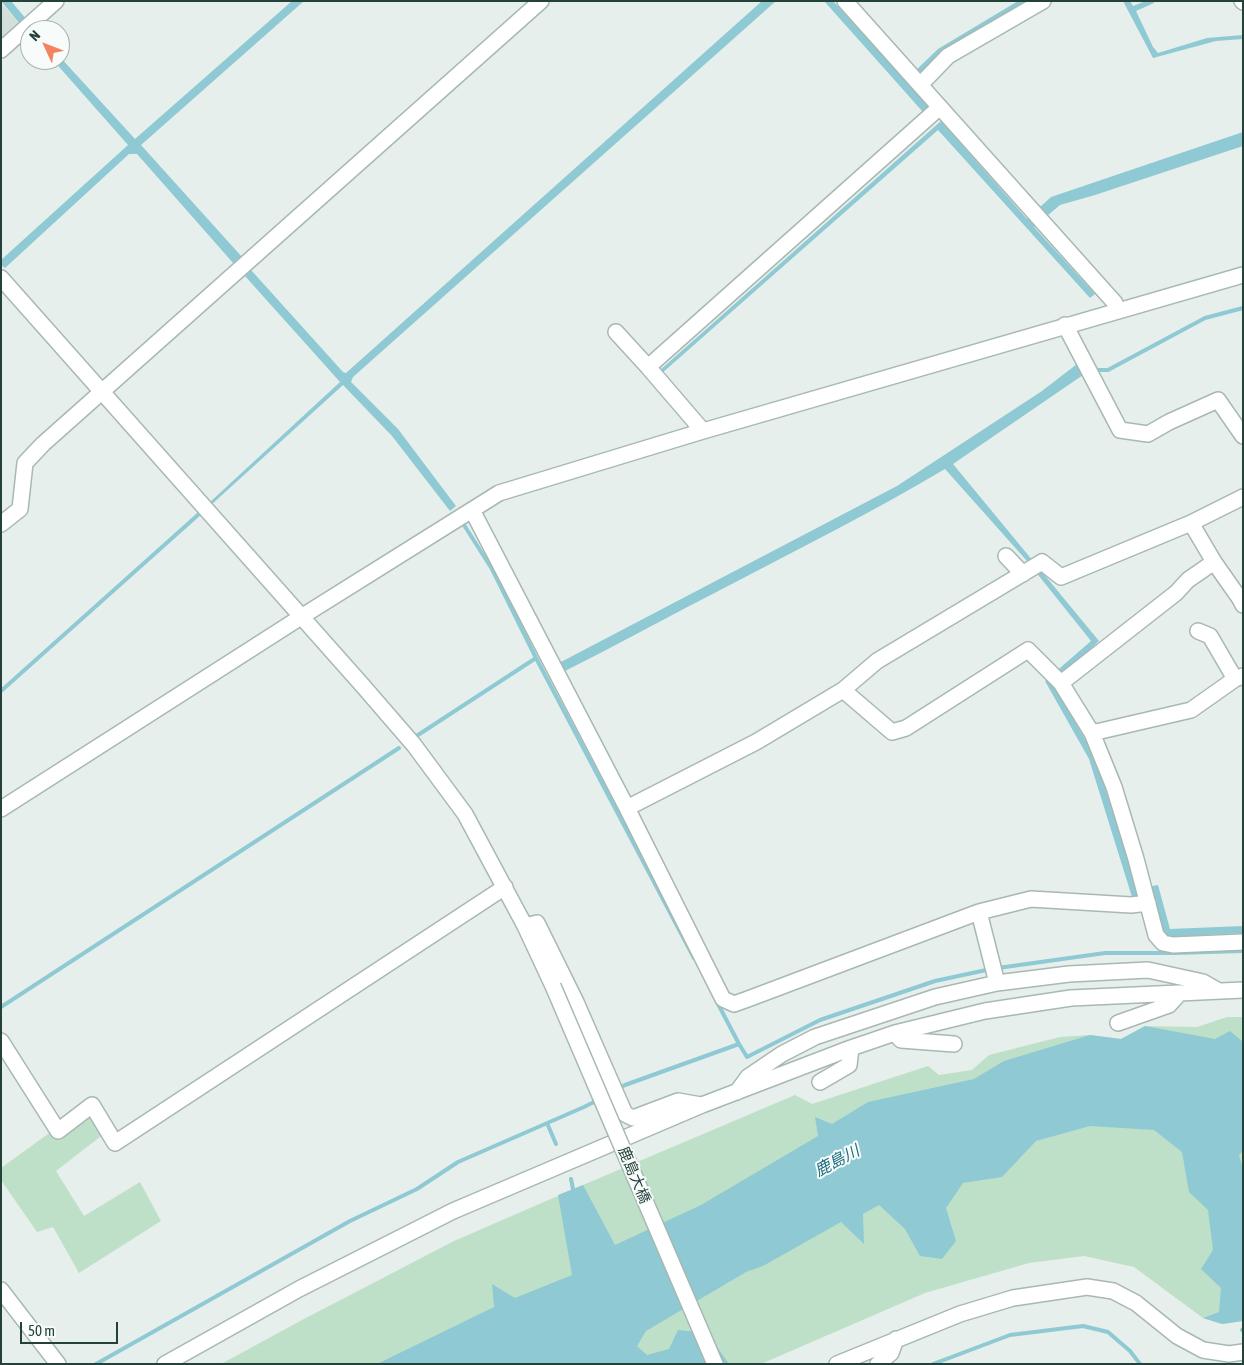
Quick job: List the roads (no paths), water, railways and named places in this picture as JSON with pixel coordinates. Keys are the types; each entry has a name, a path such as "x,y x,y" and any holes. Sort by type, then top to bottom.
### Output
{"street":[{"path":"1,50 56,1"},
{"path":"1,524 20,509 25,463 43,444 541,1"},
{"path":"920,85 948,56 1043,1"},
{"path":"852,4 940,108 1115,303 1117,311"},
{"path":"648,367 940,108"},
{"path":"1,809 499,492 703,430 1243,275"},
{"name":"鹿島大橋","path":"1,278 414,745 465,814 525,926 553,986 715,1364"},
{"path":"1065,325 1120,430 1148,434 1169,422 1218,400 1243,436"},
{"path":"616,332 703,430"},
{"path":"626,808 756,742 843,690 877,661 1042,562 1061,577 1191,523 1243,497"},
{"path":"472,510 723,999 734,1004 979,912 1031,899 1131,905 1146,895"},
{"path":"1191,523 1243,605"},
{"path":"1006,556 1025,572"},
{"path":"1056,678 1176,593 1188,580 1214,562"},
{"path":"1092,733 1191,710 1239,678 1210,636 1198,631"},
{"path":"843,690 892,732 906,728 1028,650 1056,678 1092,733 1114,787 1156,935 1163,943 1173,945 1243,942"},
{"path":"3,1048 58,1131 92,1105 115,1143 505,888"},
{"path":"979,912 995,974"},
{"path":"525,926 538,923 576,1002 625,1114 633,1118 678,1101 702,1105"},
{"path":"737,1092 748,1077 782,1054 815,1037 935,997 995,974 1069,974 1148,970 1203,982 1219,990"},
{"path":"165,1364 299,1288 453,1212 702,1105 851,1048 896,1033 985,1011 1071,998 1243,990"},
{"path":"1118,1022 1169,1005 1179,994"},
{"path":"896,1033 900,1040 954,1044"},
{"path":"820,1082 849,1065 851,1048"},
{"path":"837,1364 960,1314 1013,1298 1087,1287 1113,1292 1128,1299 1177,1336 1204,1350 1229,1354 1243,1352"},
{"path":"1,1290 58,1364"},
{"path":"878,1364 891,1352 896,1339"}],"water":[{"path":"1,1 11,1 27,20 20,20 20,24"},
{"path":"292,1 304,1 141,145 242,257 234,264 137,154 129,154 5,268 1,265 1,260 128,145 62,70 70,70 70,68 135,139"},
{"path":"762,1 776,1 353,377 351,382 398,429 456,506 450,511 392,436 343,385 211,505 209,503 340,382 245,276 251,270 343,372 346,373"},
{"path":"824,1 833,1 929,106 923,112"},
{"path":"1018,1 1029,1 921,74 917,75 914,72 938,49"},
{"path":"1123,1 1130,1 1133,6 1146,1 1153,1 1154,3 1136,11 1153,47 1158,53 1207,38 1243,35 1243,39 1216,41 1153,58"},
{"path":"941,121 1027,219 1051,197 1243,132 1243,146 1060,205 1034,227 1095,294 1090,298 938,130 661,374 659,371"},
{"path":"1077,364 1083,375 953,464 1099,641 1053,684 1095,756 1137,889 1158,885 1170,929 1243,926 1243,933 1169,937 1163,933 1153,892 1132,897 1089,759 1045,681 1091,641 1027,561 945,469 837,529 563,672 559,663 897,486 1042,391"},
{"name":"鹿島川","path":"1145,1026 1215,1039 1230,1031 1243,1042 1243,1151 1239,1155 1243,1169 1243,1321 1222,1324 1203,1318 1219,1312 1221,1288 1201,1269 1213,1250 1208,1210 1189,1192 1182,1152 1154,1130 1090,1126 1036,1141 1002,1177 963,1183 946,1208 956,1241 942,1259 920,1256 905,1229 879,1205 863,1214 864,1244 841,1222 763,1266 746,1272 646,1331 637,1346 647,1355 669,1349 678,1330 707,1333 729,1364 377,1364 494,1307 492,1284 515,1298 572,1275 558,1195 583,1185 615,1245 701,1205 818,1136 815,1117 832,1124 868,1102 974,1079 1004,1061 1090,1035 1121,1039"}],"waterway":[{"path":"1094,370 1108,370 1205,318 1243,308"},
{"path":"1,691 199,514"},
{"path":"464,525 492,569 536,658 694,958"},
{"path":"418,735 536,658"},
{"path":"1,1007 399,748"},
{"path":"998,968 1105,953 1243,951"},
{"path":"617,1089 739,1044 747,1057 820,1020 935,981 991,969"},
{"path":"717,1002 739,1044"},
{"path":"96,1364 350,1221 417,1189 458,1162 598,1100"},
{"path":"547,1123 556,1144"},
{"path":"571,1179 574,1194"},
{"path":"933,1364 1010,1335 1083,1326 1108,1332 1130,1351 1140,1364"}]}
